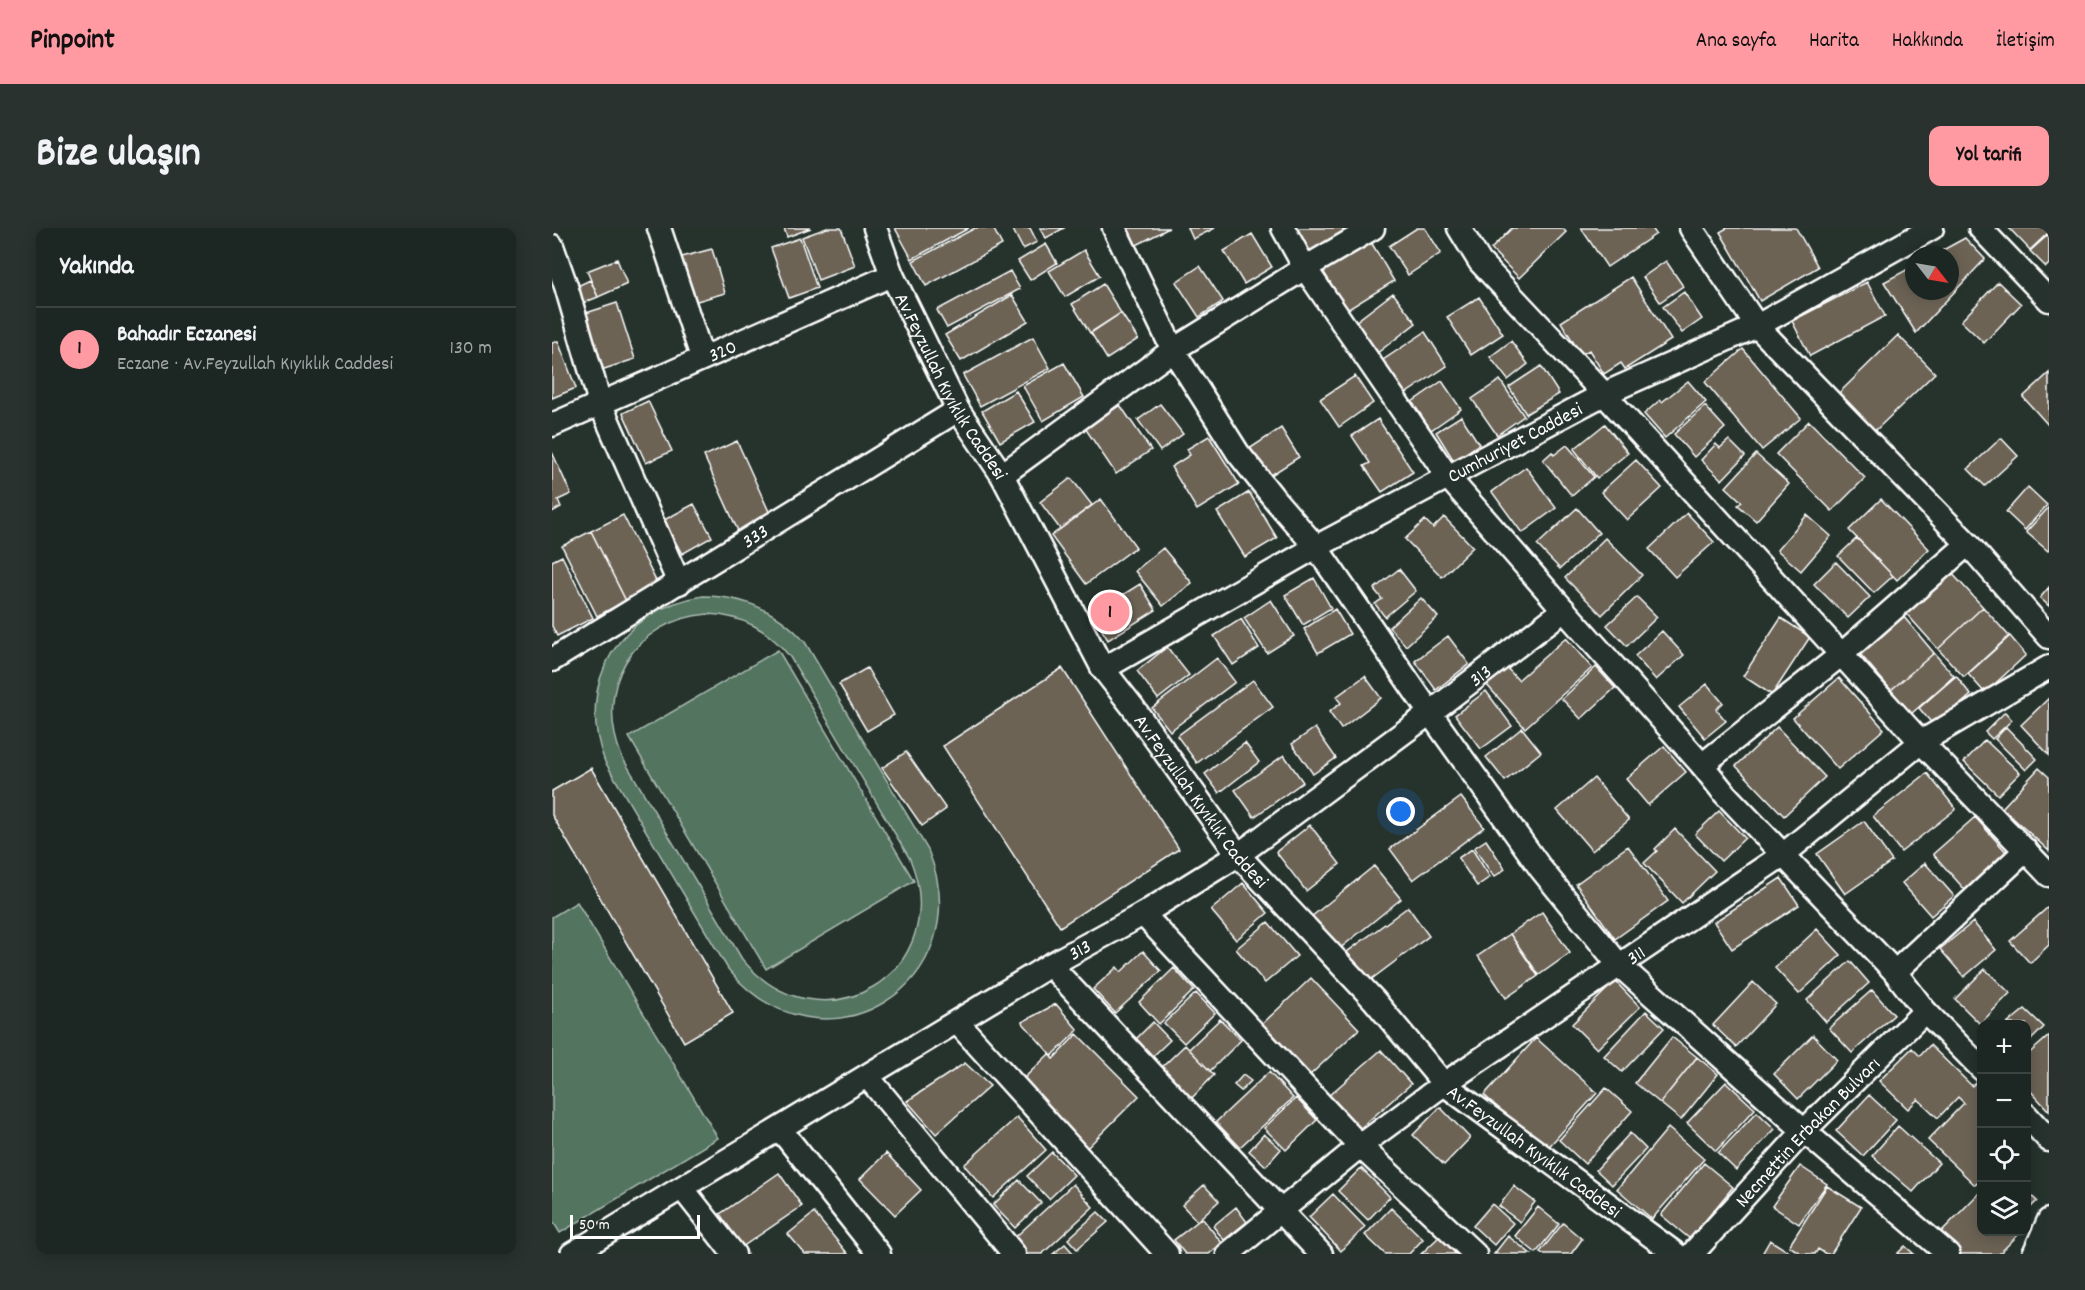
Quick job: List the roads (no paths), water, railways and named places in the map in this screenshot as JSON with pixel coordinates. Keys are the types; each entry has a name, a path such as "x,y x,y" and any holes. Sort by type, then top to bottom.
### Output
{"street":[{"path":"659,228 702,357"},
{"name":"Av.Feyzullah Kıyıklık Caddesi","path":"875,228 892,274 958,410 1002,475 1103,669 1238,855 1374,1000 1444,1084 1676,1254"},
{"path":"1114,228 1173,350 1238,453 1316,547 1541,869 1619,965 1804,1131 1948,1254"},
{"path":"1283,228 1305,268 1448,477 1725,794 1894,972 1925,1011 1977,1063"},
{"path":"1002,475 1173,350 1373,228"},
{"path":"1459,228 1480,262 1604,394 1921,742 2049,875"},
{"path":"1691,228 1757,326 1968,544 2049,637"},
{"name":"Cumhuriyet Caddesi","path":"1103,669 1316,547 1604,394 1757,326 1932,228"},
{"path":"1980,228 2049,300"},
{"path":"552,246 600,403 679,583"},
{"name":"320","path":"552,425 892,274"},
{"name":"333","path":"552,660 958,410"},
{"path":"1702,765 1842,654 1968,544"},
{"name":"313","path":"572,1254 1050,965 1143,914 1238,855 1430,713 1564,610"},
{"name":"311","path":"1228,1254 1360,1146 1444,1084 1784,854 1921,742 2049,667"},
{"path":"1894,972 2026,850"},
{"path":"1143,914 1360,1146 1475,1254"},
{"path":"1050,965 1321,1254"},
{"name":"Necmettin Erbakan Bulvarı","path":"1692,1254 1804,1131 1925,1011"},
{"path":"957,1022 1167,1254"},
{"path":"867,1076 1014,1254"},
{"path":"2031,1120 2049,1140"},
{"path":"780,1129 879,1254"},
{"path":"682,1188 734,1254"},
{"path":"2034,1254 2049,1221"}],"place":[{"name":"Bahadır Eczanesi","path":"1110,612"}]}
